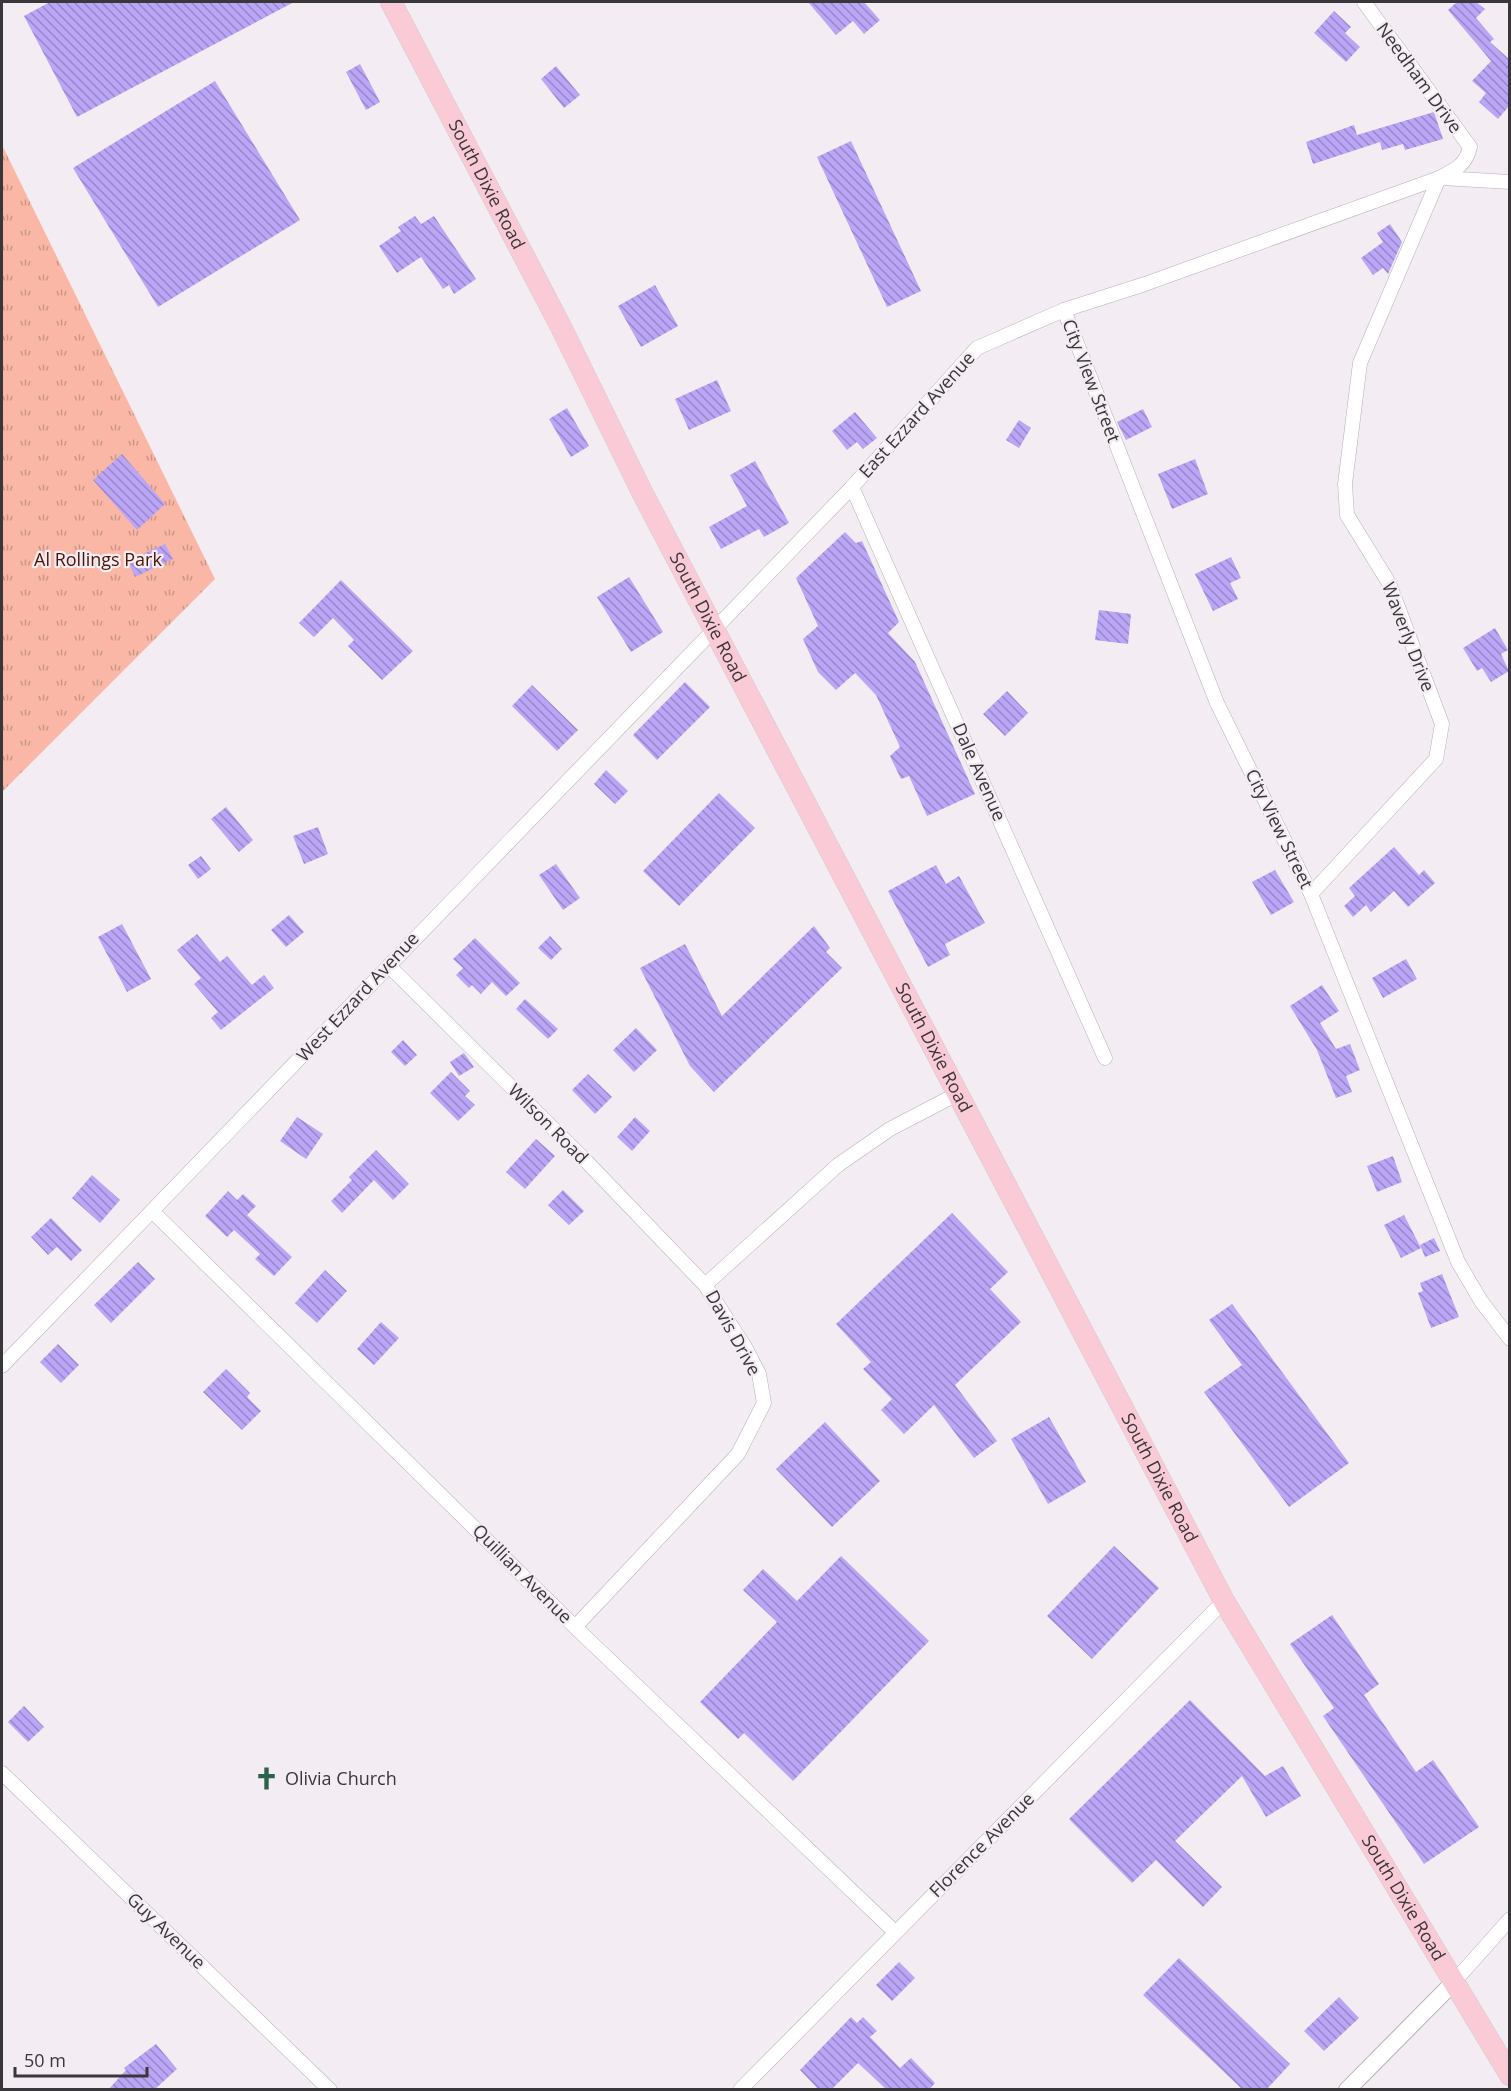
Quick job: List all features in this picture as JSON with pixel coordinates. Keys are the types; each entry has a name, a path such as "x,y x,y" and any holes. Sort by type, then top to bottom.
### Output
{"main road":[{"name":"South Dixie Road","path":"391,2 957,1094 1224,1601 1509,2075"}],"street":[{"name":"Needham Drive","path":"1364,2 1470,147 1467,159 1456,169 1439,178"},
{"name":"East Ezzard Avenue","path":"715,629 852,487 977,348 1064,310 1145,284 1439,178"},
{"path":"1439,178 1509,182"},
{"name":"Waverly Drive","path":"1311,894 1436,759 1442,724 1389,583 1347,515 1345,484 1360,363 1439,178"},
{"name":"City View Street","path":"1064,310 1217,703 1311,894 1458,1262 1481,1301 1509,1339"},
{"name":"Dale Avenue","path":"852,487 1105,1058"},
{"name":"West Ezzard Avenue","path":"2,1366 715,629"},
{"name":"Wilson Road","path":"389,966 587,1162 705,1285"},
{"name":"Davis Drive","path":"575,1627 738,1454 764,1403 759,1374 745,1347 705,1285 838,1165 890,1129 957,1094"},
{"name":"Quillian Avenue","path":"153,1212 575,1627 895,1932"},
{"name":"Florence Avenue","path":"740,2090 1224,1601"},
{"name":"Guy Avenue","path":"2,1773 330,2090"},
{"path":"1347,2090 1452,1983 1509,1918"}],"green space":[{"name":"Al Rollings Park","path":"2,145 215,579 2,792"}],"building":[{"path":"50,2 294,2 77,117 24,16"},
{"path":"808,2 864,2 880,20 864,34 853,21 836,35"},
{"path":"1457,2 1476,2 1485,9 1476,18 1494,39 1490,42 1509,59 1509,106 1498,119 1479,102 1486,93 1472,81 1491,61 1448,10"},
{"path":"1334,11 1351,27 1345,33 1360,47 1346,62 1314,33"},
{"path":"360,64 380,102 366,110 346,72"},
{"path":"556,66 580,95 564,108 541,79"},
{"path":"215,81 300,220 158,307 73,168"},
{"path":"1434,112 1443,139 1405,150 1403,144 1382,150 1380,142 1313,164 1306,142 1354,125 1357,135"},
{"path":"851,141 921,291 887,307 817,157"},
{"path":"415,216 421,224 434,216 476,279 454,294 449,285 443,289 421,257 397,273 379,246 401,231 398,227"},
{"path":"1390,224 1402,242 1388,274 1383,268 1373,275 1361,258 1383,242 1377,233"},
{"path":"655,285 678,326 641,347 618,306"},
{"path":"717,380 731,411 689,430 675,399"},
{"path":"567,408 589,446 571,457 549,419"},
{"path":"1143,409 1152,427 1126,440 1117,422"},
{"path":"855,412 877,438 863,449 857,442 847,450 832,431"},
{"path":"1019,420 1031,428 1019,448 1006,440"},
{"path":"122,454 165,504 137,530 93,480"},
{"path":"1195,459 1208,494 1172,509 1158,474"},
{"path":"755,461 789,523 764,537 759,529 721,549 709,527 747,506 730,475"},
{"path":"845,532 856,543 862,541 899,622 888,633 915,662 975,794 927,816 909,776 901,779 890,756 900,747 876,695 855,673 836,690 818,672 803,639 818,626 796,578"},
{"path":"165,544 173,559 135,577 128,561"},
{"path":"1231,557 1241,578 1230,583 1238,599 1213,611 1195,574"},
{"path":"629,577 663,632 631,652 597,597"},
{"path":"341,580 413,651 382,680 348,646 354,640 333,618 314,637 299,623"},
{"path":"1099,610 1131,614 1128,644 1095,640"},
{"path":"1495,628 1508,650 1501,654 1509,671 1491,682 1482,668 1477,671 1463,648"},
{"path":"685,682 710,707 657,760 633,735"},
{"path":"532,685 578,730 557,751 512,706"},
{"path":"1007,691 1028,713 1005,736 983,714"},
{"path":"606,770 628,791 615,804 594,784"},
{"path":"719,793 755,828 679,906 643,871"},
{"path":"226,807 253,840 239,852 211,819"},
{"path":"318,827 328,854 304,864 293,836"},
{"path":"1394,847 1419,875 1424,870 1435,883 1408,907 1394,891 1371,912 1366,905 1353,917 1344,906 1355,896 1349,888"},
{"path":"201,856 211,869 198,879 188,865"},
{"path":"556,864 580,898 563,910 539,875"},
{"path":"936,865 946,884 959,876 985,923 945,944 950,955 928,967 888,891"},
{"path":"1275,870 1294,902 1271,915 1252,882"},
{"path":"289,915 304,932 286,947 271,930"},
{"path":"122,924 151,979 127,992 98,937"},
{"path":"814,926 830,948 826,952 842,968 714,1092 690,1066 640,968 685,944 722,1016"},
{"path":"197,934 220,962 227,956 252,985 264,975 274,988 221,1030 211,1018 218,1012 194,984 201,978 177,950"},
{"path":"550,936 562,949 551,960 538,948"},
{"path":"475,938 520,983 506,996 492,982 481,994 472,985 469,988 456,975 463,968 453,959"},
{"path":"1406,959 1417,979 1383,998 1372,978"},
{"path":"1322,985 1339,1011 1320,1023 1336,1049 1350,1044 1360,1070 1346,1076 1352,1092 1336,1098 1317,1050 1290,1006"},
{"path":"525,999 558,1029 548,1039 516,1009"},
{"path":"636,1028 657,1050 634,1072 613,1050"},
{"path":"403,1040 417,1055 405,1066 391,1052"},
{"path":"464,1053 474,1067 459,1076 450,1062"},
{"path":"451,1072 470,1091 465,1096 475,1105 458,1121 430,1093"},
{"path":"588,1074 612,1097 595,1114 572,1090"},
{"path":"297,1117 323,1134 306,1159 280,1141"},
{"path":"635,1117 650,1131 632,1151 617,1137"},
{"path":"536,1139 555,1156 525,1189 506,1172"},
{"path":"376,1150 409,1184 393,1200 374,1180 342,1213 331,1201 352,1180 349,1177"},
{"path":"1393,1156 1402,1182 1377,1192 1367,1166"},
{"path":"92,1175 120,1200 100,1223 72,1198"},
{"path":"563,1190 584,1211 569,1225 548,1205"},
{"path":"228,1191 237,1200 243,1194 256,1206 247,1215 292,1257 274,1276 255,1259 260,1254 234,1230 227,1237 205,1216"},
{"path":"952,1213 1008,1272 990,1289 1021,1322 955,1385 997,1441 974,1458 934,1405 904,1434 881,1410 892,1399 863,1369 871,1362 836,1324"},
{"path":"1404,1215 1421,1248 1401,1258 1384,1225"},
{"path":"51,1218 82,1250 71,1261 57,1247 48,1255 31,1237"},
{"path":"1434,1238 1440,1251 1425,1257 1420,1245"},
{"path":"138,1262 155,1279 111,1323 94,1305"},
{"path":"325,1270 347,1291 317,1323 295,1303"},
{"path":"1442,1274 1459,1317 1431,1328 1418,1293 1423,1291 1420,1283"},
{"path":"1232,1304 1349,1463 1289,1507 1204,1392 1242,1365 1209,1320"},
{"path":"381,1322 399,1338 374,1365 357,1349"},
{"path":"58,1344 79,1365 61,1383 40,1362"},
{"path":"226,1369 250,1393 247,1397 261,1411 242,1430 203,1392"},
{"path":"1049,1417 1086,1482 1048,1504 1011,1439"},
{"path":"825,1422 880,1481 832,1527 776,1469"},
{"path":"1114,1546 1159,1588 1092,1659 1047,1616"},
{"path":"841,1556 929,1641 793,1781 744,1733 738,1739 700,1702 777,1622 743,1590 763,1569 797,1601"},
{"path":"1332,1615 1379,1684 1364,1695 1416,1772 1433,1760 1479,1827 1424,1864 1323,1716 1334,1708 1290,1644"},
{"path":"1190,1700 1265,1776 1283,1766 1301,1796 1266,1817 1242,1776 1175,1841 1222,1887 1203,1907 1156,1860 1132,1883 1069,1819"},
{"path":"24,1706 44,1727 28,1742 8,1722"},
{"path":"1179,1958 1290,2064 1266,2090 1243,2090 1143,1995"},
{"path":"899,1962 915,1978 892,2001 876,1985"},
{"path":"1339,1997 1359,2018 1324,2051 1304,2031"},
{"path":"851,2017 857,2023 863,2017 877,2031 870,2037 900,2068 911,2058 935,2083 929,2090 887,2090 858,2063 831,2090 819,2090 800,2070"},
{"path":"156,2044 177,2069 154,2090 108,2090 126,2070 124,2068"}],"place":[{"name":"Olivia Church","path":"267,1779"}]}
